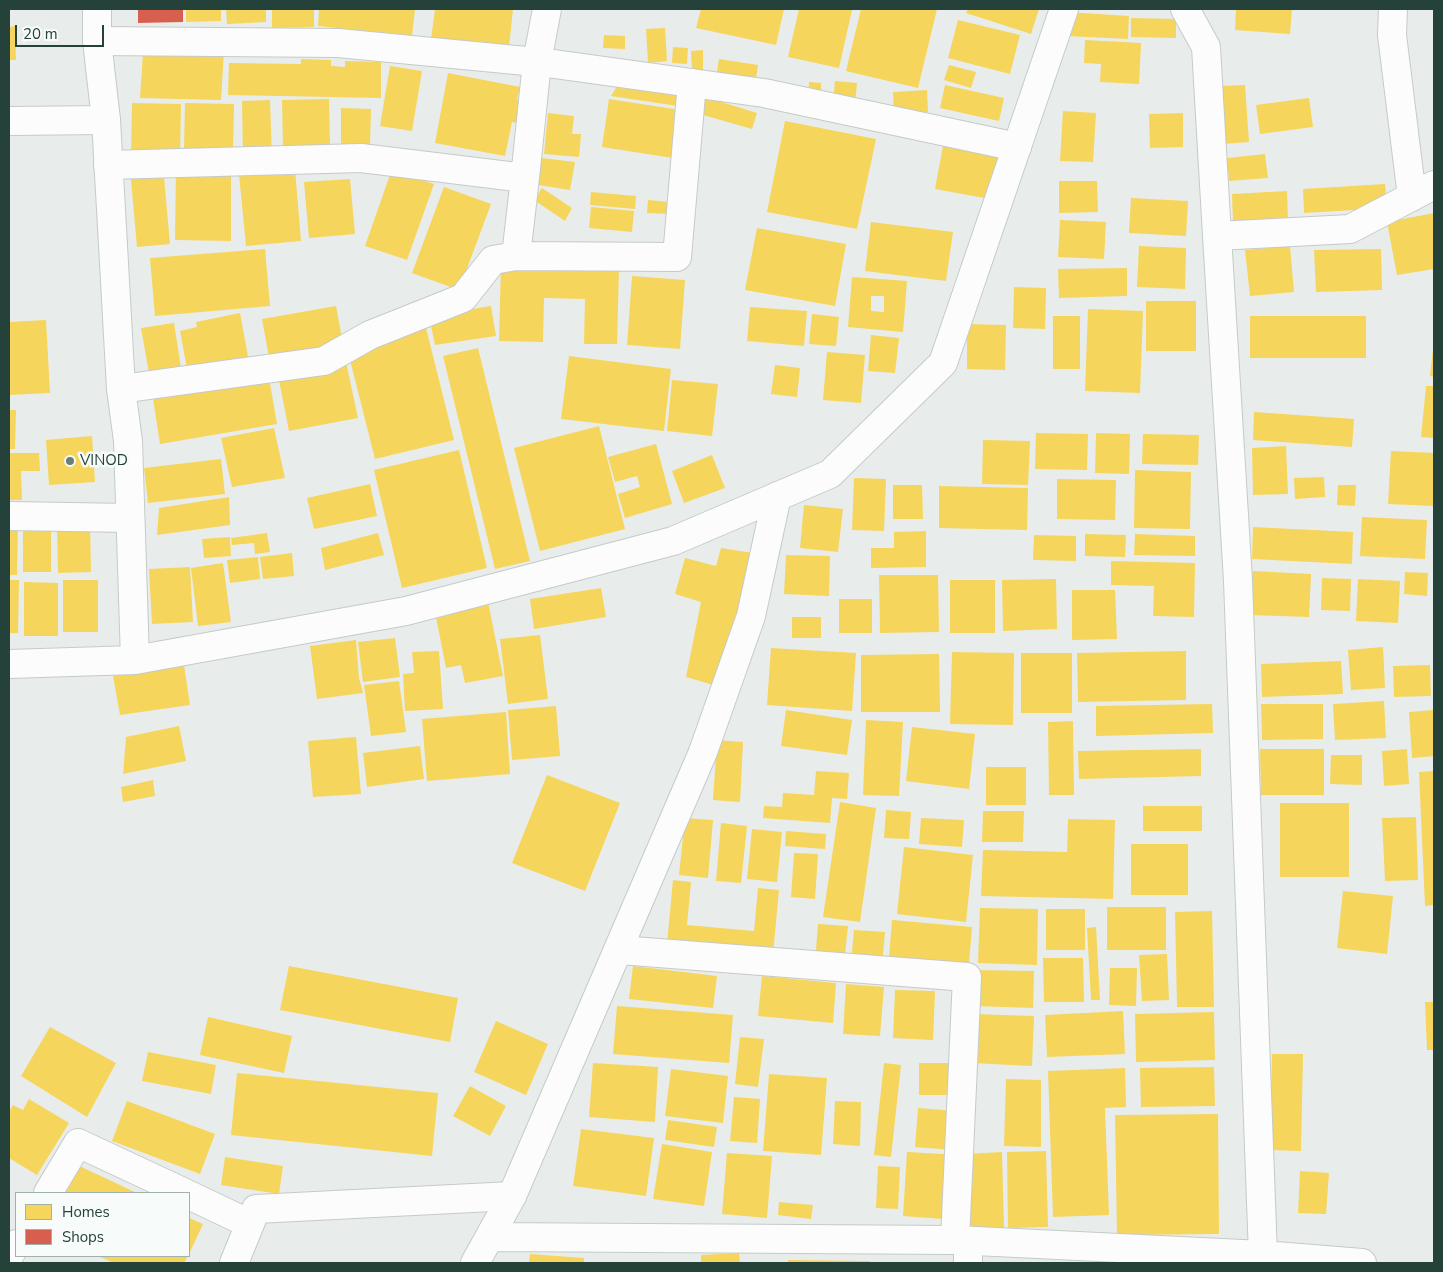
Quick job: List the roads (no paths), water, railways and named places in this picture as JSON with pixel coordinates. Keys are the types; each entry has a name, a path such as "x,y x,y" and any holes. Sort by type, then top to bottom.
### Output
{"street":[{"path":"97,9 97,41 106,120 121,389 128,441 135,660"},
{"path":"516,256 537,62 547,9"},
{"path":"9,664 135,660 406,611 673,541 830,474 943,363 1064,9"},
{"path":"1185,9 1206,47 1238,581 1247,1258"},
{"path":"1217,236 1350,229 1423,191 1392,35 1392,9"},
{"path":"97,41 338,43 537,62 764,93 1017,147"},
{"path":"121,389 324,361 370,335 463,298 493,260 516,256 677,257 692,83"},
{"path":"9,121 106,120"},
{"path":"108,165 361,158 525,178"},
{"path":"475,1263 512,1196 704,752 748,626 777,496"},
{"path":"9,516 130,518"},
{"path":"620,950 967,978 964,1248"},
{"path":"49,1192 78,1143 183,1192"},
{"path":"190,1195 250,1224"},
{"path":"234,1263 256,1209 512,1196"},
{"path":"490,1237 964,1248 1362,1263"}],"place":[{"name":"VINOD","path":"70,461"}]}
